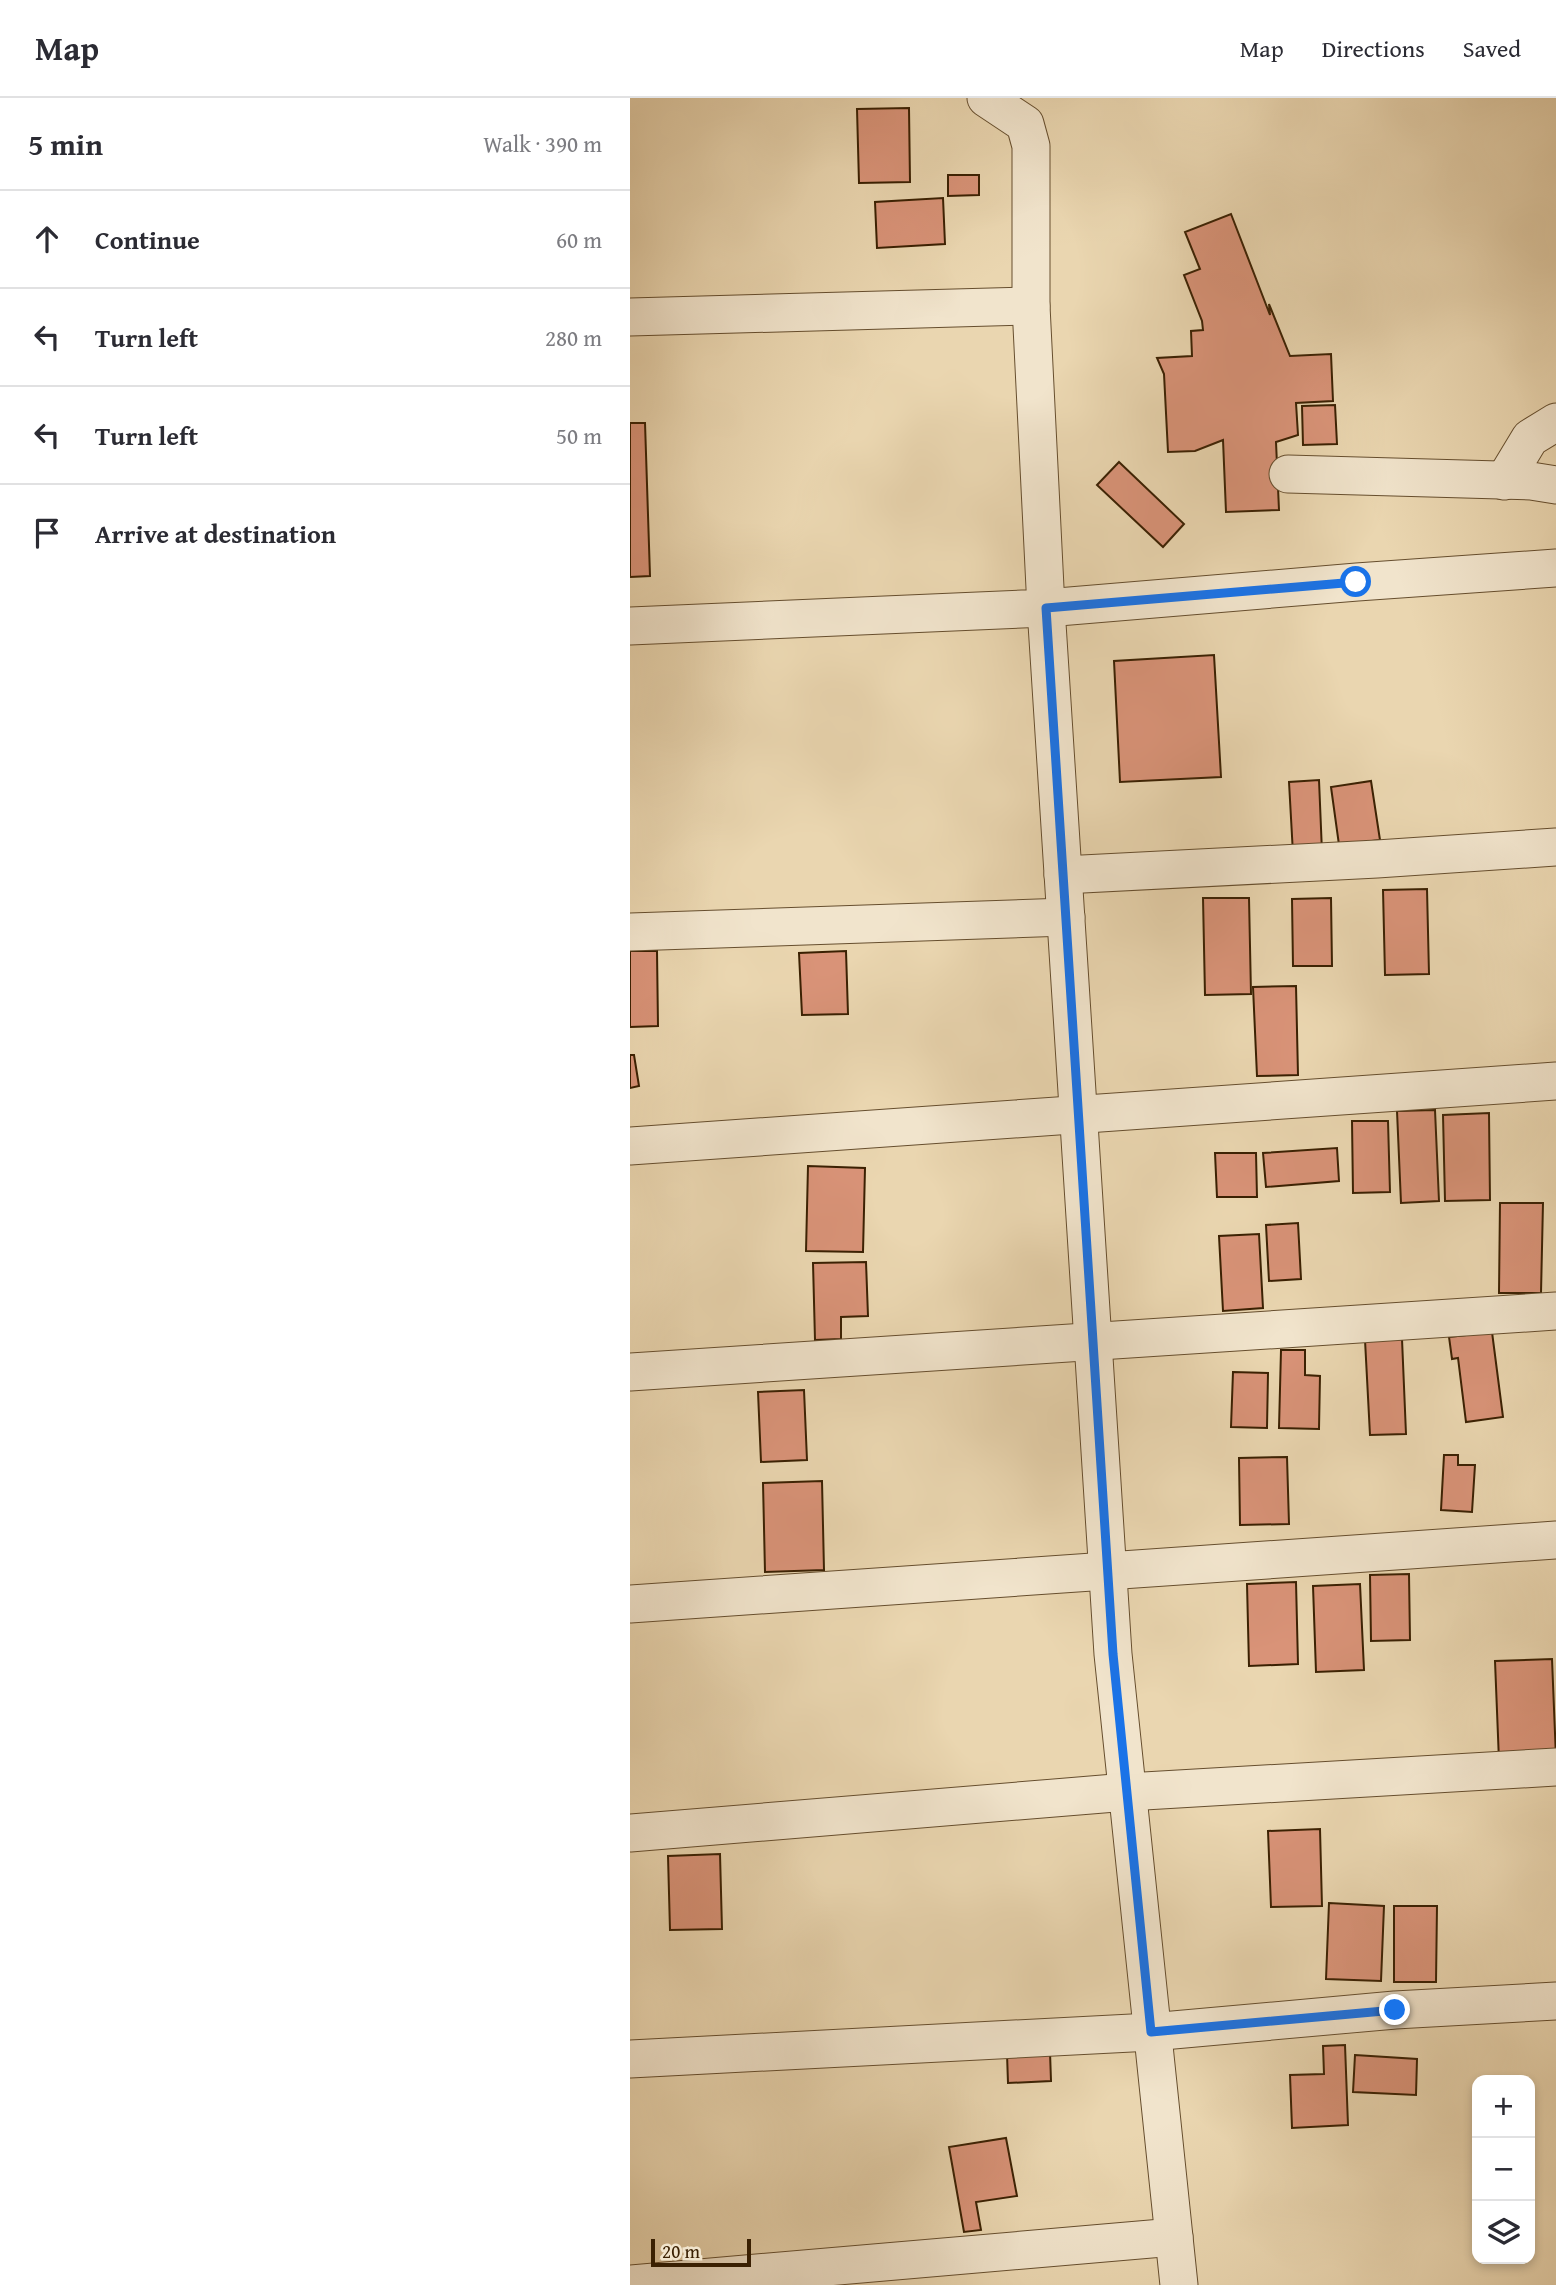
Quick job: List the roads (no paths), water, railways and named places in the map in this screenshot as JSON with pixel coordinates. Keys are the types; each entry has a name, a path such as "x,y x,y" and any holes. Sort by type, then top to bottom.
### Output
{"street":[{"path":"986,98 1025,124 1031,146 1031,306 1046,608 1113,1654 1179,2285"},
{"path":"630,317 1031,306"},
{"path":"1504,481 1530,438 1556,422"},
{"path":"1288,474 1556,485"},
{"path":"630,626 1046,608 1556,568"},
{"path":"1063,875 1556,847"},
{"path":"630,932 1066,917"},
{"path":"630,1146 1556,1081"},
{"path":"630,1372 1556,1311"},
{"path":"630,1604 1556,1540"},
{"path":"630,1833 1127,1792 1556,1767"},
{"path":"630,2059 1151,2032 1395,2010 1556,2001"},
{"path":"630,2284 1174,2237"}]}
